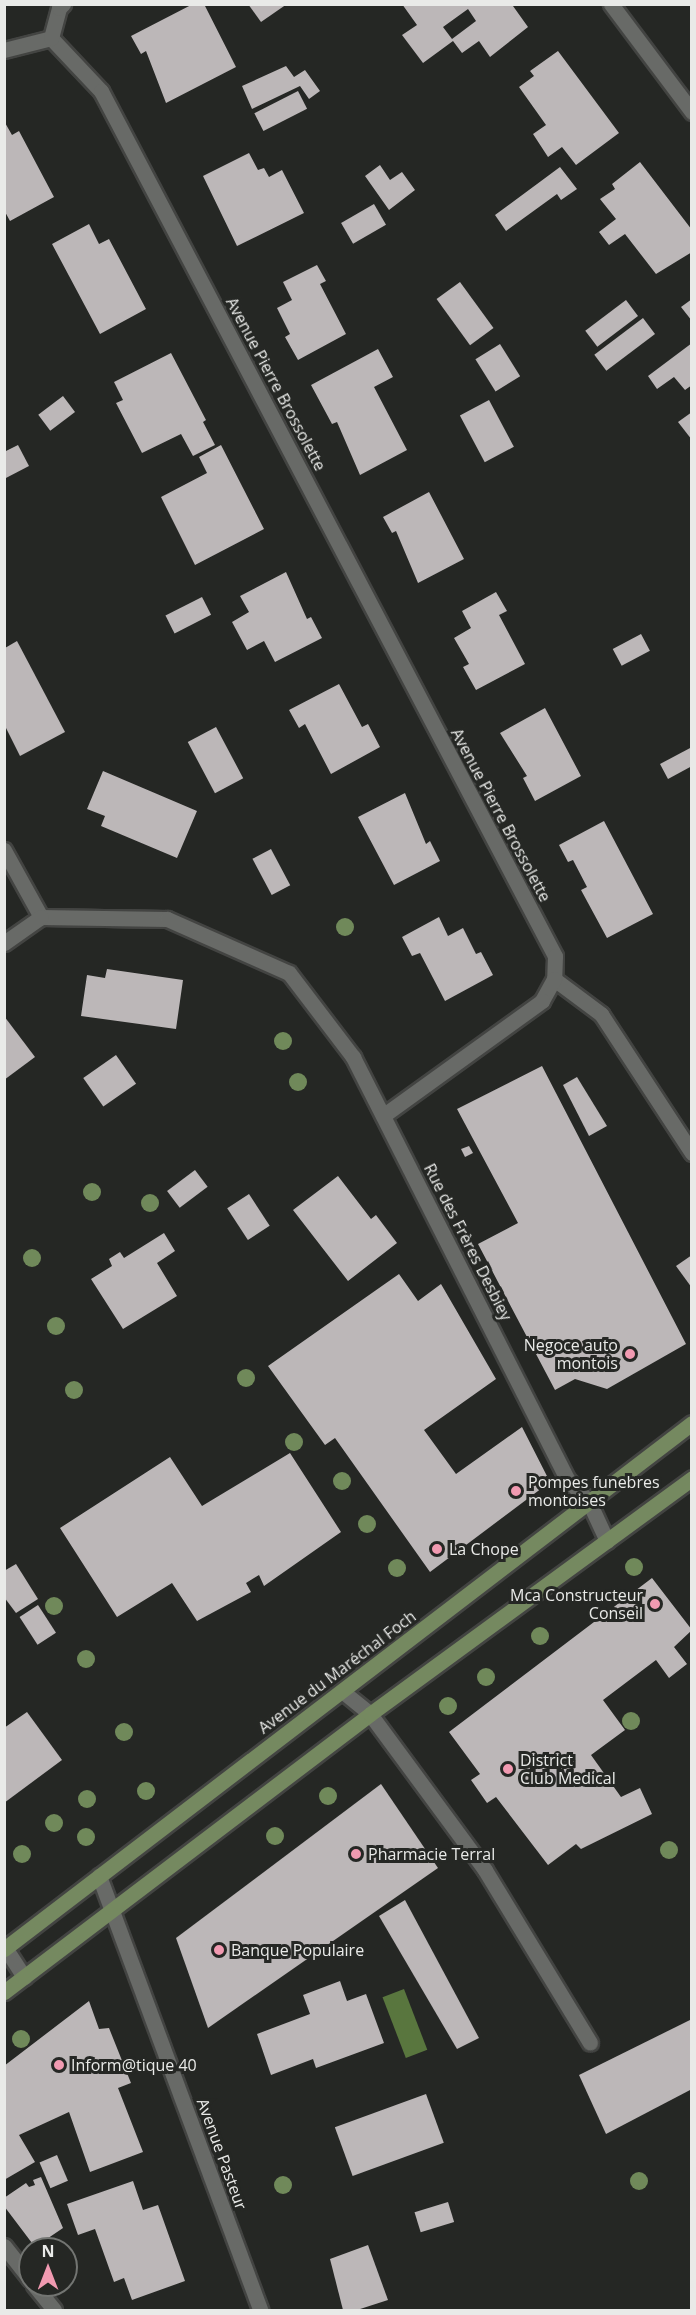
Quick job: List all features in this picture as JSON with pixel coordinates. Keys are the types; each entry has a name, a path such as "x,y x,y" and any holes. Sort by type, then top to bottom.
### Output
{"main road":[{"name":"Avenue du Maréchal Foch","path":"5,1948 692,1424"},
{"path":"4,1992 370,1714 692,1478"}],"street":[{"path":"4,50 51,38 59,8 63,4"},
{"path":"611,4 692,111"},
{"name":"Avenue Pierre Brossolette","path":"51,38 101,91 555,956 554,979"},
{"path":"4,850 41,917"},
{"path":"4,943 41,917 167,919 289,973 353,1057 384,1115 542,1001 554,979 601,1014 692,1153"},
{"name":"Rue des Frères Desbiey","path":"384,1115 567,1479 589,1502 607,1541"},
{"path":"342,1691 370,1714 485,1870 590,2043"},
{"name":"Avenue Pasteur","path":"99,1876 261,2310"},
{"path":"5,1948 24,1977"},
{"path":"4,2246 18,2264"},
{"path":"44,2297 54,2310"}],"shaded area":[{"path":"404,1989 427,2050 406,2058 383,1997"}],"building":[{"path":"193,4 204,4 236,67 166,103 146,51 141,54 131,36"},
{"path":"248,4 287,4 261,22"},
{"path":"402,4 516,4 513,6 528,27 490,57 479,41 462,53 453,41 423,63 402,35 417,25","holes":["468,9 476,21 452,39 443,27"]},
{"path":"558,51 619,133 576,165 562,147 548,157 533,134 546,125 519,87 534,76 530,71"},
{"path":"286,66 294,77 305,70 320,91 309,99 300,86 252,109 242,86"},
{"path":"298,91 307,109 263,131 254,113"},
{"path":"4,121 12,135 19,131 54,197 10,221 4,210"},
{"path":"249,153 258,170 264,168 269,177 282,170 304,213 237,246 203,176"},
{"path":"640,162 692,230 692,252 656,274 625,234 609,245 599,232 616,219 600,199 615,189 612,184"},
{"path":"380,165 390,180 402,172 415,190 389,210 365,176"},
{"path":"560,167 577,189 561,200 557,194 506,231 495,215"},
{"path":"374,204 386,225 353,244 341,223"},
{"path":"89,224 99,244 109,239 146,309 100,334 52,244"},
{"path":"317,265 326,281 320,284 346,334 298,360 285,337 290,334 277,308 292,300 283,282"},
{"path":"460,282 494,328 470,345 437,299"},
{"path":"692,299 692,321 681,307"},
{"path":"626,300 638,316 597,347 585,331"},
{"path":"643,318 655,334 606,371 594,355"},
{"path":"692,343 692,385 685,390 674,377 657,389 648,376"},
{"path":"500,344 520,376 496,392 475,359"},
{"path":"378,349 393,377 374,387 407,450 360,475 337,422 332,424 311,385"},
{"path":"171,353 206,420 203,422 215,445 193,456 181,434 142,453 116,403 123,400 114,382"},
{"path":"63,396 75,412 50,431 38,415"},
{"path":"489,400 514,447 485,462 460,415"},
{"path":"692,412 692,440 678,422"},
{"path":"18,445 29,466 4,479 4,452"},
{"path":"221,445 264,529 195,565 161,497 207,473 199,457"},
{"path":"429,492 464,559 418,583 396,531 392,533 383,517"},
{"path":"286,572 307,619 311,617 322,638 275,662 264,641 247,650 232,622 249,612 240,596"},
{"path":"496,592 507,611 499,615 525,664 476,690 463,667 469,664 454,638 471,628 462,611"},
{"path":"202,597 211,615 175,633 165,616"},
{"path":"641,634 650,651 622,666 613,649"},
{"path":"17,641 65,732 20,756 5,726 5,648"},
{"path":"339,684 362,727 368,724 380,747 331,774 305,724 299,728 289,710"},
{"path":"545,708 581,776 535,801 523,778 527,776 500,733"},
{"path":"216,727 243,778 215,793 188,742"},
{"path":"692,747 692,766 668,779 660,764"},
{"path":"103,771 197,811 177,858 101,826 105,816 87,809"},
{"path":"405,793 426,844 430,841 440,861 394,885 358,817"},
{"path":"604,821 653,914 607,938 581,890 587,887 573,860 568,862 559,845"},
{"path":"271,849 290,885 272,895 252,859"},
{"path":"439,917 448,936 463,928 476,954 481,952 493,975 445,1001 420,953 412,956 402,937"},
{"path":"107,969 183,980 176,1029 81,1016 87,975 105,978"},
{"path":"4,1016 35,1057 4,1080"},
{"path":"116,1055 136,1084 103,1107 83,1078"},
{"path":"542,1066 686,1344 607,1389 575,1379 555,1390 478,1244 518,1223 457,1109"},
{"path":"577,1077 607,1126 589,1136 563,1085"},
{"path":"469,1146 473,1153 465,1157 461,1149"},
{"path":"195,1170 208,1187 180,1208 167,1191"},
{"path":"338,1176 371,1219 376,1215 397,1243 348,1281 293,1210"},
{"path":"249,1194 270,1226 248,1240 227,1208"},
{"path":"164,1233 175,1251 157,1263 177,1296 123,1329 91,1279 112,1266 109,1259 120,1252 124,1258"},
{"path":"692,1255 692,1288 676,1266"},
{"path":"399,1274 418,1301 441,1284 496,1379 424,1430 456,1474 522,1427 550,1482 430,1572 335,1438 325,1445 268,1366"},
{"path":"290,1453 341,1532 264,1586 259,1575 246,1583 251,1592 197,1621 172,1583 117,1617 60,1528 170,1457 202,1506"},
{"path":"16,1564 38,1599 16,1613 4,1597 4,1571"},
{"path":"652,1578 692,1630 674,1647 687,1664 669,1678 656,1660 603,1700 625,1730 591,1755 621,1797 640,1788 652,1814 581,1849 576,1844 548,1865 496,1797 487,1803 471,1780 480,1774 449,1732"},
{"path":"38,1605 56,1633 38,1645 20,1617"},
{"path":"27,1712 62,1760 4,1803 4,1728"},
{"path":"381,1784 438,1868 208,2028 176,1938"},
{"path":"405,1900 479,2038 457,2049 379,1916"},
{"path":"340,1981 347,2001 366,1994 384,2043 316,2068 313,2059 271,2075 257,2034 310,2014 303,1995"},
{"path":"89,2001 99,2029 109,2028 131,2083 118,2088 143,2152 90,2172 69,2112 19,2135 35,2162 4,2180 4,2066"},
{"path":"692,2019 692,2089 606,2134 579,2075"},
{"path":"426,2094 444,2143 353,2176 335,2127"},
{"path":"57,2155 68,2181 50,2188 40,2162"},
{"path":"41,2177 63,2228 50,2237 27,2237 4,2206 4,2198 26,2183 29,2187 35,2185 33,2180"},
{"path":"133,2181 143,2210 158,2205 185,2281 132,2300 124,2278 114,2282 95,2229 78,2235 67,2204"},
{"path":"448,2202 454,2222 421,2232 415,2212"},
{"path":"368,2245 388,2300 357,2310 343,2310 330,2259"}],"place":[{"name":"Negoce auto montois","path":"630,1354"},
{"name":"Pompes funebres montoises","path":"516,1491"},
{"name":"La Chope","path":"437,1549"},
{"name":"Mca Constructeur Conseil","path":"655,1604"},
{"name":"District Club Medical","path":"508,1769"},
{"name":"Pharmacie Terral","path":"356,1854"},
{"name":"Banque Populaire","path":"219,1950"},
{"name":"Inform@tique 40","path":"59,2065"}]}
